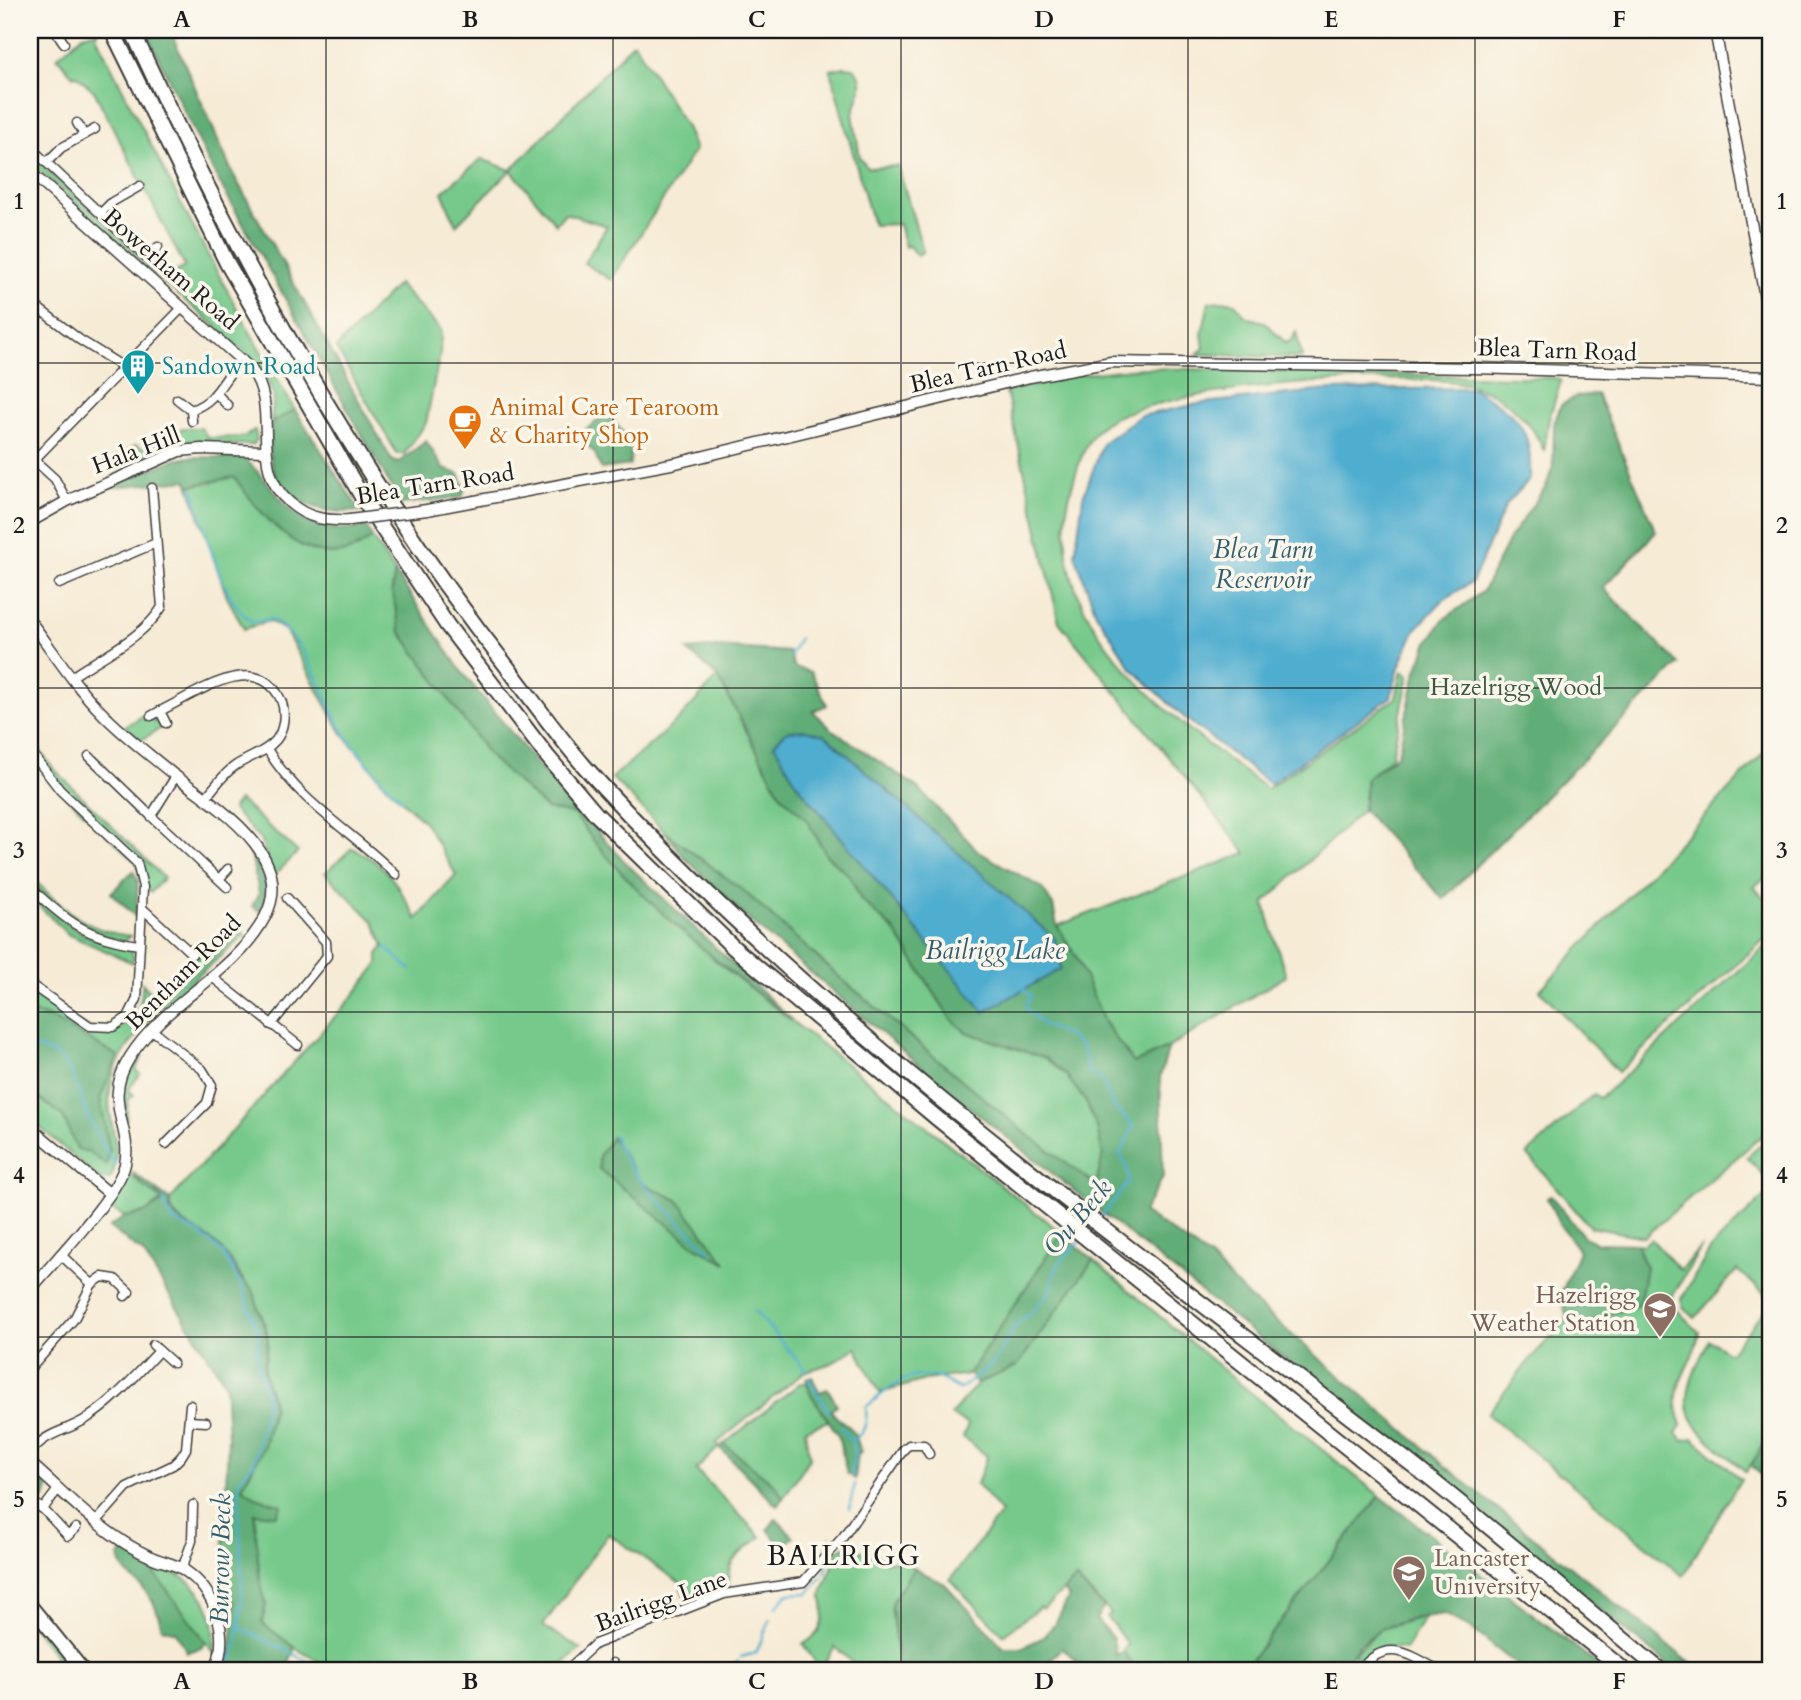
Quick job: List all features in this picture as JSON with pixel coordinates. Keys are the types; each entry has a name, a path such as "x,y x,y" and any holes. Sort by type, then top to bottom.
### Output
{"highway":[{"path":"112,30 227,263 365,502 447,625 547,756 596,814 734,948 1069,1225 1624,1670"},
{"path":"132,30 211,194 276,315 385,499 465,614 582,763 710,898 955,1110 1110,1234 1419,1470 1660,1670"}],"main road":[{"path":"30,1605 83,1670"}],"street":[{"path":"55,30 64,43"},
{"path":"1715,30 1771,329"},
{"path":"77,123 84,135"},
{"path":"47,162 61,148 95,129"},
{"name":"Bowerham Road","path":"30,147 159,268"},
{"name":"Bowerham Road","path":"30,173 181,309 242,359 259,379 265,401 265,451"},
{"name":"Bowerham Road","path":"101,213 140,186"},
{"name":"Bowerham Road","path":"147,257 158,247"},
{"path":"30,302 40,312 125,368"},
{"path":"67,501 55,479 32,458 125,368 181,309"},
{"path":"30,327 40,312"},
{"path":"191,410 208,404 228,372 242,359"},
{"name":"Blea Tarn Road","path":"265,451 272,484 288,502 303,514 326,521 350,520 427,510 676,463 1030,377 1111,362 1445,367 1771,377"},
{"path":"216,393 228,406"},
{"path":"177,399 191,410 192,421"},
{"name":"Hala Hill","path":"30,522 67,501 179,451 265,451"},
{"path":"73,676 156,617 162,607 162,588 150,500 152,488"},
{"path":"65,584 156,543"},
{"name":"Bentham Road","path":"30,621 99,711 176,776 239,824 259,849 270,876 272,896 257,930 152,1030 130,1057 120,1079 117,1115 126,1153 120,1179 30,1290"},
{"path":"166,723 155,713 237,675 261,678 279,695 284,715 277,739 267,749 234,766 206,797"},
{"path":"267,749 294,788 396,874"},
{"path":"30,751 60,790 136,863 144,887 137,999 128,1017 118,1025 99,1028 90,1026 30,985"},
{"path":"89,756 227,887"},
{"path":"151,816 176,776"},
{"path":"219,879 228,869"},
{"path":"30,887 67,921 85,931 104,940 139,945"},
{"path":"271,1025 327,956 326,942 296,913 287,898"},
{"path":"142,908 192,954"},
{"path":"211,976 298,1045"},
{"path":"152,1030 202,1069 212,1085 207,1102 175,1128 166,1144"},
{"path":"30,1127 110,1194"},
{"path":"60,1254 92,1284"},
{"path":"30,1369 34,1357 74,1319 92,1284 102,1278 116,1279 129,1292 125,1296"},
{"path":"30,1452 48,1434 85,1419 101,1407 156,1348 173,1363"},
{"path":"97,1521 127,1487 173,1465 181,1457 186,1449 190,1405"},
{"path":"189,1421 206,1422"},
{"name":"Bailrigg Lane","path":"567,1670 595,1644 711,1599 761,1587 803,1582 840,1538 904,1449 918,1444 924,1446 929,1454"},
{"path":"30,1463 97,1521 148,1556 182,1569 206,1592 217,1614 222,1638 215,1670"},
{"path":"43,1509 59,1488"},
{"path":"30,1501 43,1509 47,1517 68,1536 76,1528"},
{"path":"181,1511 192,1509 192,1541 182,1569"},
{"path":"1360,1670 1374,1659 1394,1650 1407,1651 1438,1670"}],"green space":[{"path":"145,30 170,30 232,172 391,459 398,463 426,441 444,469 459,474 465,488 462,497 401,504 212,169"},
{"path":"97,31 97,38 193,226 295,410 271,423 274,396 264,373 225,334 152,273 30,162 30,154 156,270 172,274 185,267 94,91 75,74 73,76 57,57 83,35"},
{"path":"634,42 686,127 695,150 611,280 584,263 607,226 565,213 556,224 511,170"},
{"path":"854,68 861,78 861,89 853,114 860,158 868,168 898,166 923,251 917,256 909,246 905,247 899,224 873,225 830,70"},
{"path":"481,159 511,170 456,225 442,192"},
{"path":"398,284 441,330 440,353 426,423 404,454 397,454 336,348"},
{"path":"1209,302 1235,303 1246,317 1264,322 1286,343 1292,340 1296,332 1302,358 1197,354 1204,348 1202,334"},
{"path":"1142,368 1556,378 1561,381 1549,419 1544,452 1526,421 1507,403 1485,390 1443,381 1398,379 1281,385 1221,392 1125,413 1094,433 1082,457 1071,490 1065,538 1074,583 1093,625 1121,664 1156,700 1267,789 1396,698 1402,671 1409,675 1392,756 1367,778 1363,810 1264,903 1286,976 1169,1047 1134,1064 1104,1022 1077,958 1057,926 1246,853 1059,622 1006,391 1074,375"},
{"name":"Hazelrigg Wood","path":"1597,394 1656,532 1603,588 1679,664 1443,899 1363,810 1367,778 1398,754 1415,676 1428,642 1443,620 1483,591 1509,539 1546,486 1553,466 1554,424 1561,405 1578,396"},
{"path":"295,410 360,511 332,511 305,503 293,497 276,476 270,453 271,423"},
{"path":"605,416 617,425 625,436 630,450 630,465 601,469 595,453 581,439 582,432"},
{"path":"183,428 201,428 208,438 244,437 255,430 257,440 253,445 187,443 112,472 107,462 136,445 143,448"},
{"path":"190,457 244,458 294,512 307,521 323,527 342,529 367,527 372,538 351,550 331,554 311,550 276,528 234,477 189,486 187,480 105,488 173,460"},
{"path":"235,477 277,528 293,541 312,550 331,554 351,550 372,538 395,572 392,590 400,631 491,758 547,809 574,814 617,866 718,963 1062,1233 969,1374 925,1380 880,1393 856,1348 832,1363 804,1372 717,1443 719,1447 696,1470 761,1537 732,1564 728,1578 729,1588 686,1602 679,1582 608,1534 543,1626 581,1649 556,1670 334,1670 295,1648 262,1623 266,1604 257,1552 256,1497 242,1487 261,1449 273,1408 264,1371 268,1343 266,1329 249,1290 233,1264 212,1241 181,1221 171,1208 170,1200 350,1000 378,964 378,954 384,946 374,922 325,873 352,848 364,854 391,877 417,919 456,875 426,824 382,781 341,732 285,630 269,621 244,629 227,597 189,486","holes":["612,1137 642,1184 678,1200 724,1261 599,1156"]},
{"path":"395,572 461,671 545,774 627,864 792,1020 704,950 647,899 596,843 574,814 547,809 491,758 400,631 392,590"},
{"path":"718,647 789,652 794,667 811,672 827,705 813,711 830,728 918,788 979,852 1041,887 1053,905 1057,926 1077,958 1104,1022 1134,1063 1169,1047 1160,1077 1163,1177 1143,1212 1209,1257 1248,1297 1446,1467 1699,1670 1675,1670 958,1098 749,920 684,857 665,832 745,892 838,976 1024,1132 1096,1185 1103,1155 1097,1128 1086,1102 1065,1074 1045,1058 966,1032 951,1019 894,930 861,900 850,876 827,856 806,819 780,794 718,677 687,650","holes":["825,735 984,1011 774,745"]},
{"path":"718,677 780,794 806,819 827,856 850,876 861,900 894,930 951,1019 966,1032 1045,1058 1065,1074 1086,1102 1097,1128 1103,1155 1096,1186 1024,1132 838,976 745,892 665,832 612,778 679,719"},
{"path":"145,715 163,727 141,740 125,726"},
{"path":"30,736 51,766 164,878 151,892 143,887 137,863 60,790 30,751"},
{"path":"1771,745 1771,872 1754,887 1771,906 1771,933 1618,1072 1540,990"},
{"path":"239,800 298,852 274,876 260,839 232,809"},
{"path":"249,845 264,877 265,895 260,911 252,906 259,893"},
{"path":"133,871 138,880 136,917 111,893"},
{"path":"30,876 75,916 100,929 131,936 125,941 84,927 51,902 30,882"},
{"path":"30,890 74,929 129,950 133,954 133,963 69,935 30,897"},
{"path":"237,927 245,935 163,1007 155,998 189,958 210,947 221,935 226,940"},
{"path":"1771,941 1771,1128 1644,1237 1590,1227 1527,1154 1594,1094 1599,1098 1605,1094"},
{"path":"142,983 163,1007 130,1044 115,1071 109,1102 116,1149 115,1163 111,1178 101,1180 30,1119 30,989 79,1023 106,1031 119,1028 137,1011"},
{"path":"30,1012 46,1016 118,1056 100,1098 110,1150 106,1165 89,1152 77,1149 62,1115 30,1092"},
{"path":"137,1053 142,1057 136,1069 140,1074 128,1090 134,1095 128,1100 126,1121 124,1086 128,1070"},
{"path":"1771,1136 1768,1156 1771,1158 1767,1165 1771,1167 1769,1181 1747,1157"},
{"path":"612,1137 642,1183 678,1200 726,1263 693,1245 599,1169 599,1156"},
{"path":"132,1172 170,1200 170,1209 176,1218 220,1247 239,1277 253,1290 268,1339 264,1371 273,1406 264,1447 242,1487 256,1497 282,1505 277,1515 254,1513 259,1575 266,1604 262,1623 295,1648 286,1670 223,1670 230,1655 235,1603 222,1592 228,1437 225,1383 143,1253 109,1227 125,1217 144,1213 165,1200 143,1186"},
{"path":"130,1175 162,1200 144,1213 125,1217 108,1207"},
{"path":"1771,1190 1771,1299 1737,1270 1695,1318 1683,1307 1681,1299 1712,1247"},
{"path":"1551,1196 1584,1237 1596,1243 1637,1244 1646,1268 1639,1305 1579,1325 1567,1320 1561,1294 1579,1251 1560,1225 1547,1198"},
{"path":"1062,1233 1093,1260 1017,1366 977,1384 969,1374"},
{"path":"1651,1239 1680,1270 1702,1246 1669,1302 1699,1332 1679,1387 1677,1398 1682,1425 1677,1433 1683,1440 1693,1438 1741,1479 1683,1576 1487,1414 1532,1357 1567,1320 1580,1325 1646,1268 1637,1244 1643,1245"},
{"path":"1093,1260 1240,1384 1380,1496 1243,1670 1137,1670 1123,1651 1128,1645 1107,1617 1111,1613 1076,1579 1043,1609 1040,1607 1003,1635 950,1580 1001,1513 977,1484 987,1456 963,1437 968,1425 951,1415 977,1384 1017,1366"},
{"path":"1771,1303 1771,1434 1746,1472 1698,1428 1690,1415 1690,1386 1709,1340 1729,1353"},
{"path":"812,1377 819,1392 828,1389 837,1405 831,1410 850,1428 856,1438 861,1453 858,1454 855,1479 847,1474 838,1435 810,1393 806,1378"},
{"path":"800,1383 807,1383 828,1421 805,1430 810,1458 783,1498 776,1486 724,1444"},
{"path":"1771,1437 1771,1485 1751,1465"},
{"path":"724,1444 776,1486 783,1498 777,1506 719,1447"},
{"path":"30,1468 48,1487 45,1499 38,1501 30,1495"},
{"name":"Lancaster University","path":"1380,1496 1605,1670 1523,1670 1471,1628 1444,1614 1410,1619 1381,1629 1360,1644 1341,1670 1243,1670"},
{"path":"776,1519 794,1537 781,1547 768,1529"},
{"path":"844,1547 879,1555 884,1561 901,1561 914,1568 891,1604 899,1670 861,1670 835,1647 820,1669 803,1644 814,1636 821,1624 824,1610 821,1596 835,1558 833,1554"},
{"path":"124,1551 144,1559 206,1642 201,1648 187,1652 176,1632 162,1628 152,1600 121,1563 119,1557"},
{"path":"144,1559 176,1573 199,1592 212,1618 214,1653"},
{"path":"914,1568 945,1584 1004,1648 1021,1648 1042,1638 1055,1624 1069,1597 1063,1591 1076,1579 1104,1607 1096,1619 1113,1639 1116,1655 1123,1651 1137,1670 1085,1670 1063,1648 1039,1670 899,1670 891,1604"},
{"path":"30,1614 74,1670 66,1670 30,1623"},
{"path":"1425,1616 1406,1649 1388,1647 1362,1660 1353,1654 1381,1629"}],"water":[{"name":"Blea Tarn Reservoir","path":"1473,388 1519,423 1528,445 1530,479 1506,505 1473,581 1442,601 1415,630 1399,667 1391,697 1270,784 1185,718 1132,669 1096,613 1075,555 1083,497 1103,443 1140,416 1203,403 1327,390"},
{"name":"Bailrigg Lake","path":"806,730 825,735 1055,939 1061,969 984,1012 796,783 774,744 787,731"}],"waterway":[{"path":"193,489 222,580 241,612 253,622 271,619 293,638 303,651 346,736 402,800"},
{"path":"790,656 799,638"},
{"path":"386,947 411,970"},
{"name":"Ou Beck","path":"1024,990 1031,995 1026,1008 1042,1024 1070,1037 1082,1047 1088,1071 1101,1078 1114,1107 1134,1126 1120,1154 1127,1168 1129,1181 1099,1220"},
{"name":"Burrow Beck","path":"30,1046 52,1053 66,1065 88,1115 116,1165"},
{"path":"614,1136 621,1152 643,1183 710,1252"},
{"name":"Burrow Beck","path":"163,1199 172,1220 198,1233 222,1252 241,1284 258,1332 257,1362 268,1397 254,1463 239,1480 241,1602 235,1649 227,1670"},
{"name":"Ou Beck","path":"851,1476 855,1454 852,1441 865,1427 866,1407 897,1383 914,1376 938,1378 960,1389 980,1375 998,1357 1016,1324 1031,1313 1052,1289 1057,1268 1080,1241"},
{"path":"754,1310 806,1370"},
{"path":"809,1380 829,1412"},
{"path":"841,1428 852,1441"},
{"name":"Ou Beck","path":"849,1509 855,1484"},
{"name":"Ou Beck","path":"827,1548 830,1537"},
{"name":"Ou Beck","path":"824,1573 831,1557"},
{"name":"Ou Beck","path":"776,1607 787,1594 808,1593 822,1577"},
{"name":"Ou Beck","path":"741,1657 756,1653 770,1619"},
{"path":"238,1627 326,1670"},
{"name":"Ou Beck","path":"730,1670 738,1661"}],"place":[{"name":"Sandown Road","path":"138,396"},
{"name":"Animal Care Tearoom & Charity Shop","path":"465,451"},
{"name":"Hazelrigg Weather Station","path":"1660,1339"},
{"name":"Lancaster University","path":"1409,1602"}],"district":[{"name":"BAILRIGG","path":"844,1555"}]}
